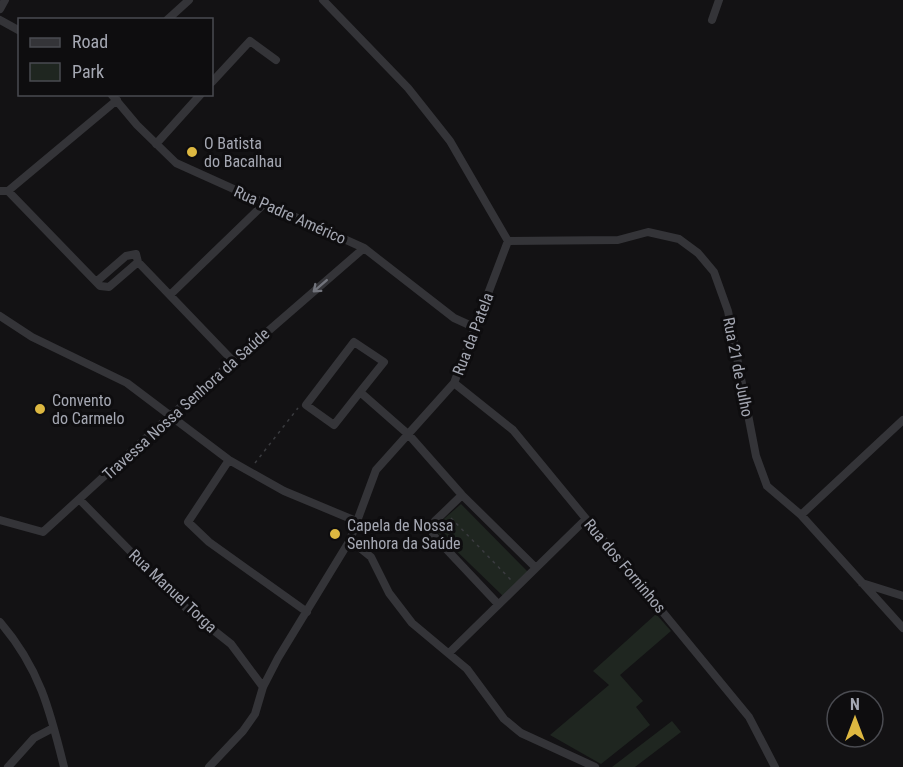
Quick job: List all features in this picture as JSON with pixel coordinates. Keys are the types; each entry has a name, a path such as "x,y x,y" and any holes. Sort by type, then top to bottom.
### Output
{"street":[{"path":"0,9 5,0"},
{"path":"169,18 189,0"},
{"path":"323,0 408,88 450,141 508,241"},
{"path":"712,20 719,0"},
{"path":"0,20 18,31"},
{"path":"213,81 250,41 276,60"},
{"path":"156,144 199,96"},
{"path":"114,98 4,191 100,286 109,287 138,262"},
{"name":"Rua Padre Américo","path":"114,98 176,163 364,248 454,318 476,328"},
{"path":"170,295 264,204"},
{"name":"Rua 21 de Julho","path":"508,241 618,240 648,232 679,239 698,253 714,272 728,311 756,456 767,486 801,515 903,628"},
{"name":"Rua da Patela","path":"209,767 243,732 255,714 263,687 350,540 376,470 454,383 508,241"},
{"name":"Travessa Nossa Senhora da Saúde","path":"0,520 43,532 169,417 364,248"},
{"path":"96,282 126,256 136,254 138,262 233,361"},
{"path":"0,316 32,337 126,383 229,460 284,491 356,521"},
{"path":"354,342 384,362 360,393 334,425 306,405 354,342"},
{"name":"Rua dos Forninhos","path":"454,383 513,430 749,717 775,767"},
{"path":"360,393 409,435 462,495 536,568"},
{"path":"801,515 903,420"},
{"path":"229,460 188,522 209,543 307,612"},
{"path":"462,495 435,521 432,535 498,604"},
{"name":"Rua Manuel Torga","path":"79,499 188,610 231,644 263,687"},
{"path":"449,653 586,519"},
{"path":"350,540 371,557 389,593 412,623 466,669 504,719 521,733 595,767"},
{"path":"862,583 903,596"},
{"path":"0,622 16,642 39,679 64,767"},
{"path":"8,767 34,738 53,728"}],"path":[{"path":"249,471 299,406"},
{"path":"444,511 517,586"}],"green space":[{"path":"461,504 530,574 505,598 438,533 437,525"},
{"path":"656,614 671,631 620,675 643,701 636,707 650,725 601,764 550,735 609,685 593,671"},
{"path":"672,721 681,732 635,767 612,767"}],"place":[{"name":"O Batista do Bacalhau","path":"192,152"},
{"name":"Convento do Carmelo","path":"40,409"},
{"name":"Capela de Nossa Senhora da Saúde","path":"335,534"}]}
